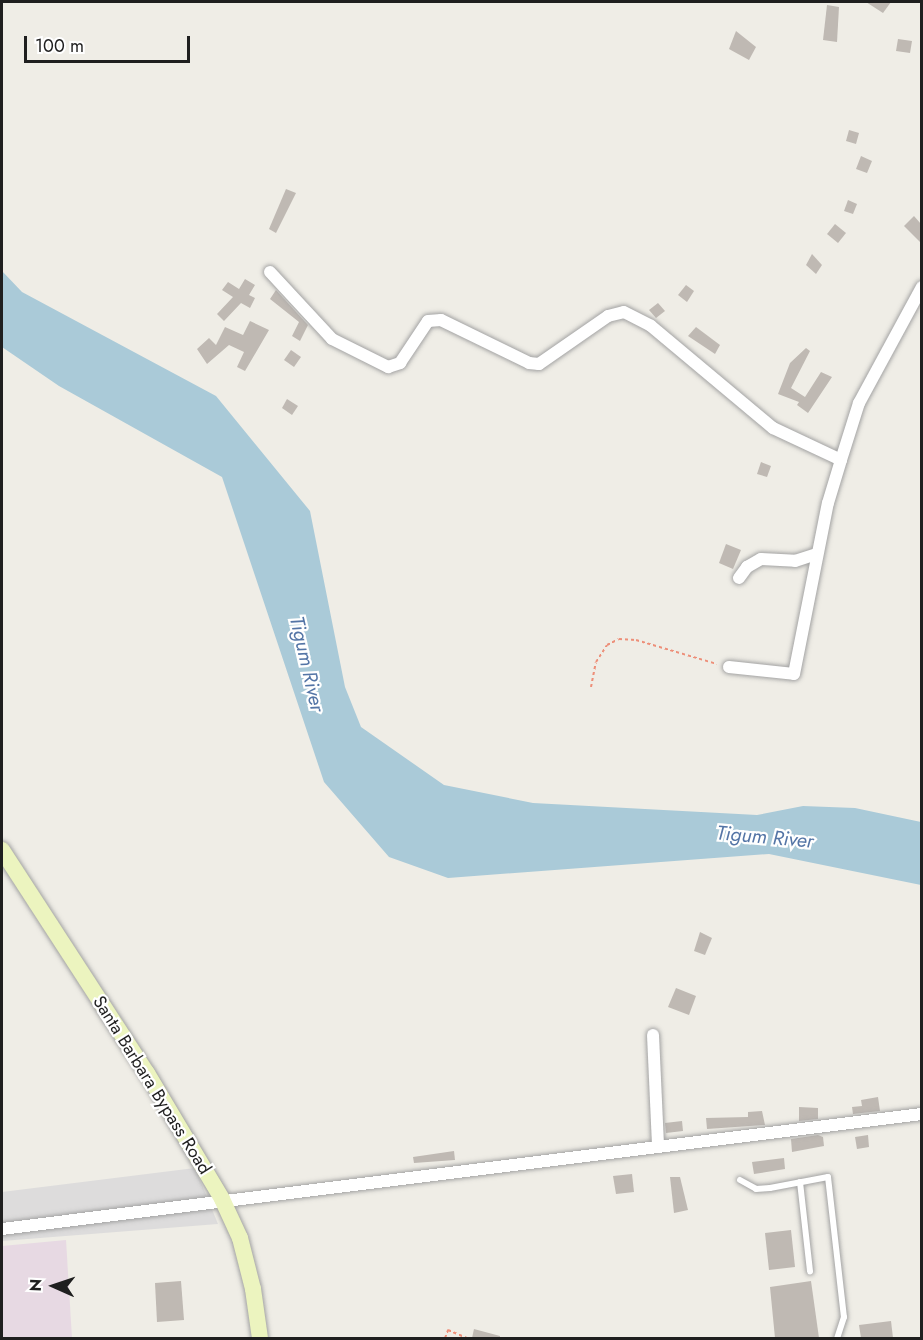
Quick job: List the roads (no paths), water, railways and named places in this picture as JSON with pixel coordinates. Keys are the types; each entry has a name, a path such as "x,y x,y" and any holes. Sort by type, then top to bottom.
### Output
{"main road":[{"name":"Santa Barbara Bypass Road","path":"2,850 147,1073 222,1199 240,1238 253,1289 260,1338"}],"street":[{"path":"270,272 332,339 388,368 400,363 428,321 441,320 529,363 539,364 608,316 624,312 651,326 773,428 841,460"},
{"path":"729,667 794,674 817,554 841,460 859,404 921,287"},
{"path":"739,578 747,567 761,559 795,561 817,554"},
{"path":"652,1035 658,1146"},
{"path":"2,1229 222,1199 921,1114"}],"lane":[{"path":"740,1180 756,1189 828,1177 844,1317 837,1338"},
{"path":"800,1182 810,1271"}],"water":[{"name":"Tigum River","path":"2,271 22,292 216,396 310,511 345,687 361,727 444,785 533,803 757,815 803,806 855,808 921,822 921,885 769,854 448,878 389,857 324,782 222,477 59,386 2,347"}]}
